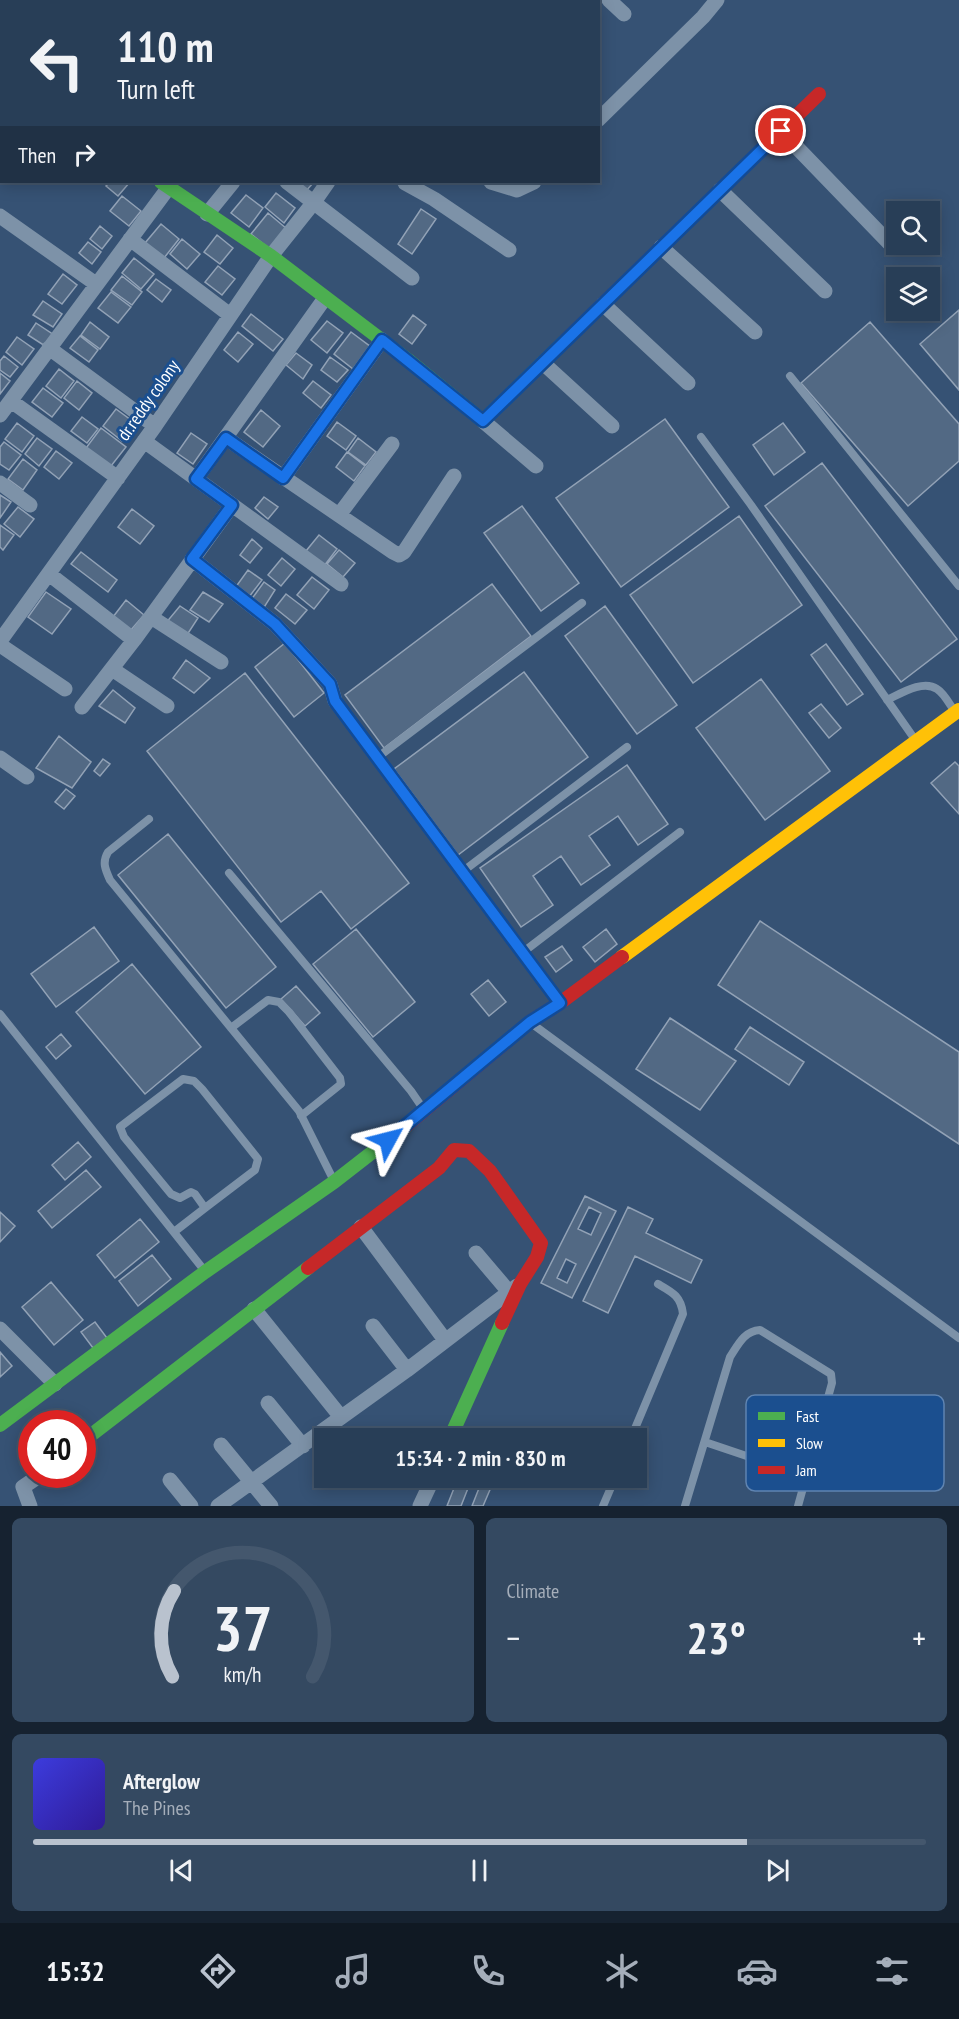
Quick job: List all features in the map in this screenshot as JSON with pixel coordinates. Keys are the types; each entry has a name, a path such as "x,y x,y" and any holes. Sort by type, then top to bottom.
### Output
{"street":[{"path":"609,0 624,14"},
{"path":"600,118 703,18 717,0"},
{"path":"483,421 819,94"},
{"path":"781,131 886,240"},
{"path":"207,214 232,183"},
{"path":"288,183 412,278"},
{"name":"dr.reddy colony","path":"0,643 155,426 271,256 327,183"},
{"path":"407,183 509,250"},
{"path":"494,183 517,190 532,183"},
{"path":"0,415 130,239 165,184 271,256 382,340 536,466"},
{"path":"720,190 825,291"},
{"path":"0,216 96,284"},
{"path":"130,239 230,315"},
{"path":"661,248 755,332"},
{"path":"196,479 325,298"},
{"path":"603,304 688,383"},
{"path":"283,478 382,340"},
{"path":"49,348 155,426"},
{"path":"543,363 612,426"},
{"path":"11,401 118,478"},
{"path":"226,438 399,555 404,552 454,476"},
{"path":"144,441 341,584"},
{"path":"339,515 392,444"},
{"path":"0,483 30,505"},
{"path":"82,707 134,640 232,505"},
{"path":"192,559 275,624 330,684 335,701"},
{"path":"48,574 134,640"},
{"path":"151,617 221,662"},
{"path":"0,643 65,689"},
{"path":"112,669 167,706"},
{"path":"0,1425 205,1272 334,1182 424,1111 530,1022 560,1003 957,712"},
{"path":"0,758 27,777"},
{"path":"96,1432 439,1168 454,1150 469,1151 490,1171 541,1243 537,1257 514,1288 454,1428"},
{"path":"361,1227 445,1340"},
{"path":"476,1254 514,1288"},
{"path":"218,1506 253,1483 514,1288"},
{"path":"254,1309 341,1417"},
{"path":"373,1326 406,1370"},
{"path":"0,1329 56,1384"},
{"path":"267,1403 303,1446"},
{"path":"221,1445 271,1506"},
{"path":"170,1480 191,1506"},
{"path":"23,1488 30,1506"},
{"path":"420,1506 426,1488"}],"lane":[{"path":"790,376 959,586"},
{"path":"701,437 917,743"},
{"path":"378,757 582,603"},
{"path":"887,700 913,688 926,686 937,689 957,712"},
{"path":"335,701 560,1003"},
{"path":"462,872 627,747"},
{"path":"149,819 108,852 104,865 107,873 115,886 302,1116 334,1182"},
{"path":"522,953 680,832"},
{"path":"229,873 411,1092 424,1111"},
{"path":"231,1028 268,999 279,1002 289,1012 340,1078 341,1084 302,1116"},
{"path":"0,1014 205,1272"},
{"path":"530,1022 959,1338"},
{"path":"174,1232 255,1170 258,1159 202,1089 194,1081 183,1079 120,1127 124,1137 171,1194 180,1198 191,1192 205,1208"},
{"path":"635,1428 683,1314 680,1300 676,1295 658,1284"},
{"path":"685,1506 730,1357 744,1336 751,1330 759,1329 831,1374 832,1383 829,1395"},
{"path":"705,1442 746,1456"},
{"path":"603,1506 611,1488"},
{"path":"798,1506 802,1491"}],"building":[{"path":"109,183 129,183 118,196 106,186"},
{"path":"292,183 313,183 305,192"},
{"path":"276,193 295,208 284,223 265,207"},
{"path":"246,195 263,208 249,227 231,213"},
{"path":"122,196 141,211 129,226 110,211"},
{"path":"421,209 436,219 412,254 398,244"},
{"path":"268,213 287,229 271,250 251,234"},
{"path":"161,224 179,239 164,258 145,243"},
{"path":"100,226 112,236 102,249 90,239"},
{"path":"217,235 233,248 220,264 204,252"},
{"path":"182,239 200,254 187,269 170,254"},
{"path":"88,242 101,252 92,264 79,253"},
{"path":"134,258 154,274 141,289 122,273"},
{"path":"218,266 235,279 222,295 205,282"},
{"path":"63,274 77,285 62,304 48,294"},
{"path":"122,276 142,292 132,305 111,290"},
{"path":"156,279 171,290 162,302 147,290"},
{"path":"111,292 131,307 118,323 98,308"},
{"path":"43,301 62,314 53,327 33,315"},
{"path":"959,310 959,390 920,344"},
{"path":"251,314 283,339 273,351 242,326"},
{"path":"413,315 426,325 412,344 399,334"},
{"path":"327,321 343,333 327,353 311,340"},
{"path":"90,322 109,337 100,349 81,335"},
{"path":"870,322 959,424 959,461 908,506 801,383"},
{"path":"36,323 54,335 45,346 28,335"},
{"path":"238,332 253,344 238,362 224,350"},
{"path":"351,332 371,347 353,369 334,354"},
{"path":"80,336 98,350 89,362 70,348"},
{"path":"17,337 34,349 22,365 6,352"},
{"path":"296,353 312,365 303,379 286,365"},
{"path":"4,356 18,367 10,377 0,370 0,361"},
{"path":"330,357 348,370 337,382 321,370"},
{"path":"59,369 74,381 61,398 46,386"},
{"path":"0,373 10,381 0,394"},
{"path":"77,381 92,393 79,410 64,398"},
{"path":"313,381 331,395 321,408 303,393"},
{"path":"43,388 63,403 52,417 32,402"},
{"path":"116,409 135,423 122,441 103,426"},
{"path":"261,410 280,426 263,447 244,432"},
{"path":"82,417 98,429 87,443 71,431"},
{"path":"665,419 729,507 621,587 556,498"},
{"path":"337,422 356,436 346,450 327,436"},
{"path":"17,423 34,436 22,452 5,439"},
{"path":"783,423 805,452 774,475 753,445"},
{"path":"101,428 126,447 111,466 86,448"},
{"path":"191,433 207,444 193,464 177,453"},
{"path":"37,438 52,449 39,466 25,454"},
{"path":"358,438 376,452 366,465 348,452"},
{"path":"4,442 21,455 9,470 0,464 0,447"},
{"path":"56,451 72,463 59,479 44,467"},
{"path":"347,452 365,466 354,481 336,467"},
{"path":"23,459 37,470 23,490 8,479"},
{"path":"822,463 957,639 901,682 765,506"},
{"path":"0,495 11,502 0,518"},
{"path":"264,497 278,507 268,519 255,508"},
{"path":"522,506 579,583 541,611 484,533"},
{"path":"18,507 34,519 20,537 4,524"},
{"path":"132,509 154,526 140,544 118,527"},
{"path":"739,516 802,605 693,683 630,595"},
{"path":"0,525 14,535 3,550 0,547"},
{"path":"319,535 337,549 324,566 306,551"},
{"path":"252,539 262,548 250,563 240,555"},
{"path":"339,550 355,563 343,577 327,564"},
{"path":"81,552 117,580 108,592 71,564"},
{"path":"282,558 295,569 281,586 268,575"},
{"path":"248,570 262,580 249,597 235,588"},
{"path":"312,577 329,590 314,609 297,595"},
{"path":"264,582 275,590 263,609 251,600"},
{"path":"492,584 531,636 384,748 345,695"},
{"path":"46,592 71,609 52,634 28,617"},
{"path":"203,592 223,604 209,622 190,610"},
{"path":"286,594 307,610 295,624 275,608"},
{"path":"126,600 144,615 130,631 113,617"},
{"path":"180,606 198,618 185,638 165,624"},
{"path":"605,606 677,705 637,734 565,636"},
{"path":"285,643 324,693 294,717 255,667"},
{"path":"826,644 863,694 847,705 811,655"},
{"path":"186,660 210,678 194,693 173,678"},
{"path":"524,672 588,757 458,855 394,769"},
{"path":"245,673 409,883 351,929 321,891 281,922 147,751"},
{"path":"761,679 830,771 765,820 696,728"},
{"path":"113,690 135,708 125,723 99,706"},
{"path":"821,704 841,728 829,738 809,713"},
{"path":"59,736 91,762 72,788 36,768"},
{"path":"103,759 110,764 100,776 94,771"},
{"path":"955,762 959,766 959,814 931,783"},
{"path":"627,765 668,824 638,845 618,816 589,836 610,865 581,885 561,856 533,876 553,905 521,927 480,868"},
{"path":"66,789 75,796 64,809 55,802"},
{"path":"168,834 276,967 226,1008 118,875"},
{"path":"760,921 959,1052 959,1144 718,985"},
{"path":"94,927 119,961 56,1007 31,974"},
{"path":"356,929 415,1002 373,1037 313,964"},
{"path":"606,929 617,944 595,962 583,947"},
{"path":"562,946 572,960 556,972 545,957"},
{"path":"132,964 201,1047 145,1094 76,1012"},
{"path":"488,980 506,1002 489,1016 471,994"},
{"path":"296,986 320,1013 305,1026 281,999"},
{"path":"670,1018 736,1061 700,1110 636,1069"},
{"path":"750,1027 804,1062 789,1085 735,1049"},
{"path":"61,1034 71,1046 56,1059 46,1047"},
{"path":"78,1142 91,1157 65,1180 52,1165"},
{"path":"86,1170 101,1187 52,1228 38,1211"},
{"path":"585,1196 616,1211 572,1298 541,1283","holes":["589,1207 601,1213 591,1235 578,1229","566,1259 576,1264 567,1283 557,1278"]},
{"path":"628,1207 653,1219 646,1233 702,1260 691,1283 635,1256 608,1313 583,1301"},
{"path":"0,1212 15,1226 0,1242"},
{"path":"140,1219 159,1242 115,1278 97,1255"},
{"path":"152,1255 171,1279 138,1306 119,1281"},
{"path":"51,1282 83,1320 54,1345 22,1307"},
{"path":"95,1322 107,1338 93,1348 81,1332"},
{"path":"0,1352 12,1366 0,1377"},
{"path":"454,1488 468,1488 461,1506 447,1506"},
{"path":"479,1488 491,1488 483,1506 472,1506"}],"traffic: fast":[{"path":"162,183 271,256 408,360 483,421 565,341"},
{"path":"0,1425 205,1272 334,1182 406,1126"},
{"path":"96,1431 308,1268"},
{"path":"455,1428 502,1323"}],"traffic: slow":[{"path":"622,957 959,710"}],"traffic: jam":[{"path":"565,341 819,94"},
{"path":"406,1126 530,1022 622,957"},
{"path":"308,1268 439,1168 454,1150 469,1151 490,1171 541,1243 537,1257 520,1284 502,1323"}],"route":[{"path":"388,1140 530,1022 560,1003 335,701 330,684 275,624 192,559 232,505 196,479 226,438 283,478 382,340 483,421 781,131"}]}
